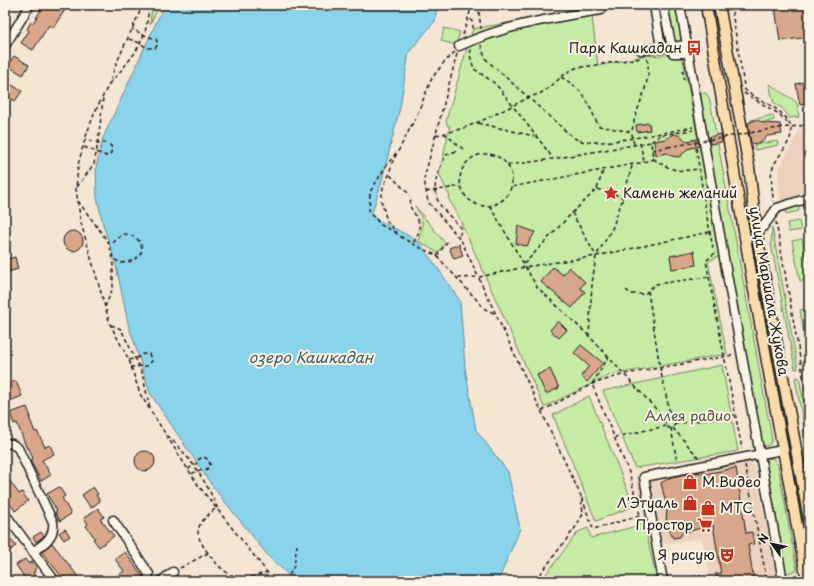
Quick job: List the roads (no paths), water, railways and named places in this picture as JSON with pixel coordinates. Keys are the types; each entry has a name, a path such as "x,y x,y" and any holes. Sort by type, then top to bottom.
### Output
{"main road":[{"name":"улица Маршала Жукова","path":"706,5 753,285 807,581"},
{"name":"улица Маршала Жукова","path":"719,5 749,167 757,234 805,479 809,520"}],"street":[{"path":"5,46 30,5"},
{"path":"654,5 661,48"},
{"path":"663,5 672,47"},
{"path":"680,5 783,581"},
{"path":"459,48 481,36 520,24 601,10"},
{"path":"641,50 672,47 688,49"},
{"path":"757,234 778,208 809,199"},
{"path":"5,443 12,444 18,448 53,522 54,528 52,536 33,552"},
{"path":"663,581 644,477 782,450"},
{"path":"5,514 54,581"},
{"path":"113,520 149,574 148,581"},
{"path":"161,581 173,572"}],"water":[{"name":"озеро Кашкадан","path":"167,5 437,5 435,21 409,52 400,107 382,180 371,216 409,236 421,245 460,301 465,368 476,430 508,472 520,529 498,581 295,581 270,558 213,487 150,393 128,323 115,261 103,224 97,197 96,168 103,138 161,12"}],"place":[{"name":"Парк Кашкадан","path":"694,48"},
{"name":"Камень желаний","path":"611,193"},
{"name":"М.Видео","path":"690,482"},
{"name":"Л'Этуаль","path":"690,503"},
{"name":"МТС","path":"708,508"},
{"name":"Простор","path":"705,525"},
{"name":"Я рисую","path":"727,555"}],"park label":[{"name":"Аллея радио","path":"688,416"}]}
